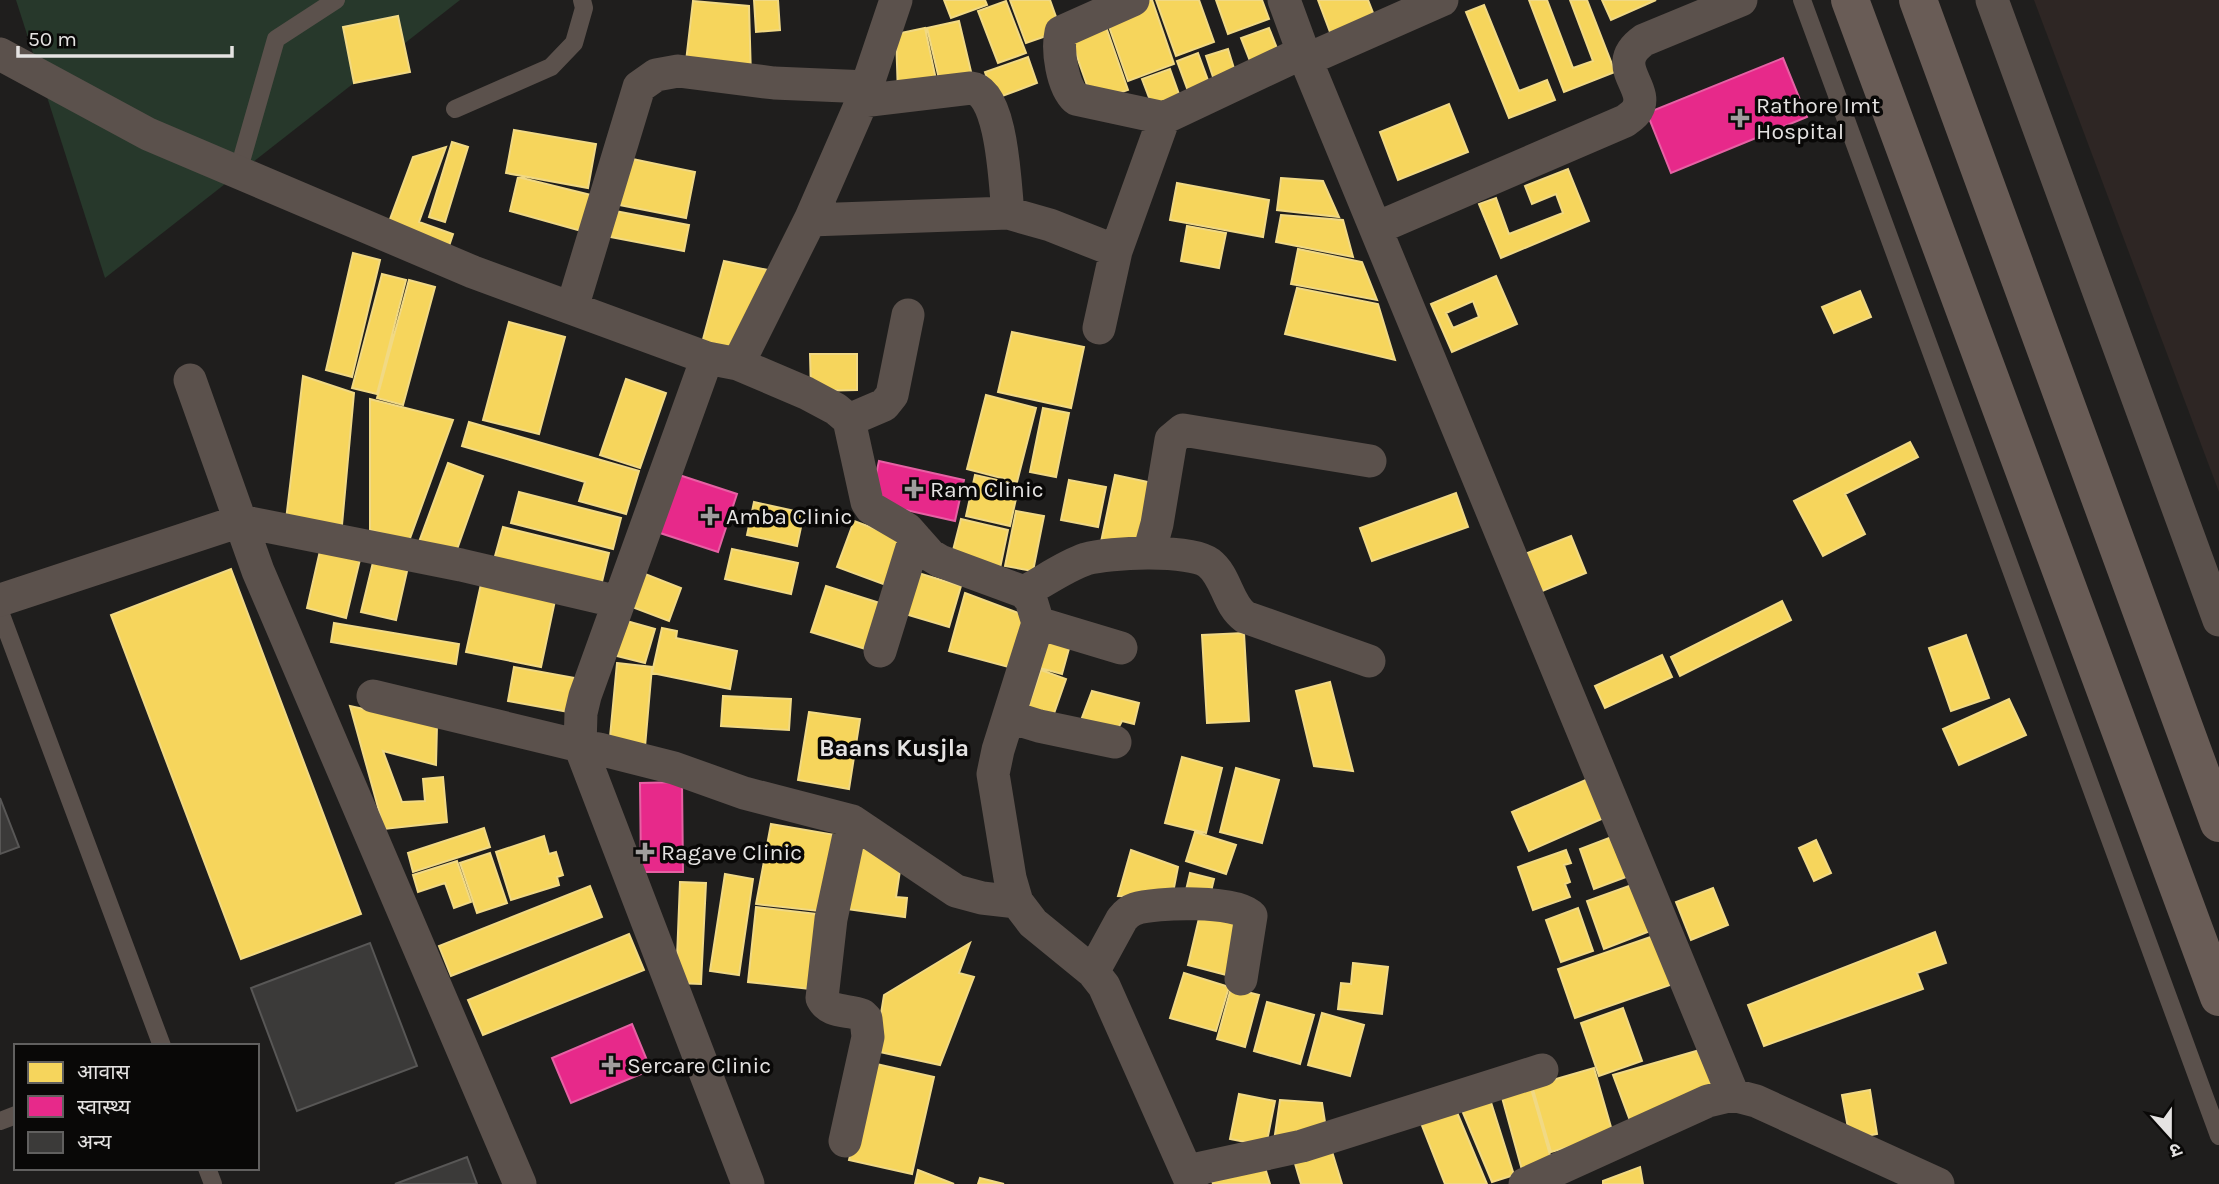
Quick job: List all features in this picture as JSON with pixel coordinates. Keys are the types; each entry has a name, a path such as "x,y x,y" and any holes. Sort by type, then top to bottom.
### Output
{"street":[{"path":"748,1184 580,746 581,713 619,602 722,361 810,220 865,94 896,0"},
{"path":"1133,0 1061,32 1059,40 1067,86 1070,94 1084,102 1164,118 1441,0"},
{"path":"1284,0 1733,1095"},
{"path":"1377,228 1625,121 1637,111 1640,103 1629,70 1629,56 1635,46 1741,0"},
{"path":"1850,0 2219,997"},
{"path":"1918,0 2219,823"},
{"path":"1992,0 2219,620"},
{"path":"0,54 148,134 473,272 806,393 836,409 849,420 867,502 877,513 907,529 930,555 940,561 1024,592 1031,600 1038,623 993,774 1010,878 1017,902 1033,923 1094,972 1104,986 1189,1178 1303,1146 1542,1070"},
{"path":"572,308 639,87 656,75 678,71 865,94 971,88 982,93 988,100 1001,140 1008,213"},
{"path":"1098,328 1116,251 1164,118"},
{"path":"810,220 1008,213 1050,225 1116,251"},
{"path":"849,420 884,405 892,395 908,315"},
{"path":"190,380 274,609 520,1184"},
{"path":"1149,553 1157,524 1171,440 1184,430 1370,461"},
{"path":"0,600 240,521 461,565 619,602"},
{"path":"880,651 915,538"},
{"path":"1024,592 1085,559 1149,553 1199,558 1214,568 1238,611 1245,617 1369,661"},
{"path":"1038,623 1121,648"},
{"path":"373,696 674,768 744,793 852,821 956,891 982,898 1017,902"},
{"path":"1010,717 1115,742"},
{"path":"845,1141 867,1037 867,1025 862,1015 833,1010 822,998 831,919 852,821"},
{"path":"1094,972 1128,912 1170,904 1236,906 1247,910 1251,916 1241,979"},
{"path":"1525,1184 1708,1101 1733,1095 1756,1101 1938,1184"}],"lane":[{"path":"238,172 276,39 336,0"},
{"path":"455,109 551,67 574,43 584,8 582,0"},
{"path":"1802,0 2219,1136"},
{"path":"0,612 161,1044"}],"shaded area":[{"path":"2034,0 2219,0 2219,492"}],"green space":[{"path":"16,0 460,0 105,278"}],"building: आवास":[{"path":"754,0 778,0 780,30 756,32"},
{"path":"944,0 985,0 987,5 951,18"},
{"path":"1010,0 1050,0 1061,31 1026,43"},
{"path":"1152,0 1174,64 1128,81 1105,15"},
{"path":"1156,0 1199,0 1214,42 1176,56"},
{"path":"1216,0 1262,0 1269,19 1228,34"},
{"path":"1318,0 1368,0 1377,23 1333,40"},
{"path":"1529,0 1547,0 1573,68 1593,61 1570,0 1587,0 1615,72 1564,92"},
{"path":"1602,0 1656,0 1611,20"},
{"path":"693,1 749,6 751,77 685,70"},
{"path":"1006,1 1026,53 998,63 978,11"},
{"path":"1484,5 1519,91 1547,80 1555,100 1509,118 1466,12"},
{"path":"398,16 410,72 354,83 343,27"},
{"path":"959,21 973,80 941,87 927,28"},
{"path":"1105,24 1128,90 1093,102 1070,37"},
{"path":"925,28 938,89 898,95 896,34"},
{"path":"1269,28 1280,56 1252,66 1241,38"},
{"path":"1228,49 1236,75 1215,83 1206,56"},
{"path":"1198,53 1209,83 1188,91 1177,61"},
{"path":"1028,57 1037,83 994,99 985,72"},
{"path":"1170,69 1180,97 1153,108 1142,79"},
{"path":"1449,104 1468,152 1398,180 1380,132"},
{"path":"514,130 596,144 588,188 506,173"},
{"path":"452,142 468,147 445,222 429,217"},
{"path":"446,147 419,222 453,234 447,252 386,230 413,157"},
{"path":"623,157 695,172 686,218 614,204"},
{"path":"1568,169 1589,221 1501,258 1479,204 1496,198 1509,234 1563,213 1556,194 1532,204 1525,186"},
{"path":"518,177 595,196 585,232 510,211"},
{"path":"1281,178 1323,181 1339,217 1277,210"},
{"path":"1177,183 1269,200 1263,237 1170,220"},
{"path":"610,210 689,225 684,251 605,236"},
{"path":"1281,215 1343,220 1353,257 1276,242"},
{"path":"1187,226 1226,233 1219,268 1181,261"},
{"path":"1298,249 1362,262 1377,300 1291,284"},
{"path":"353,253 380,260 352,377 326,370"},
{"path":"724,261 773,271 736,354 702,343"},
{"path":"382,274 406,280 377,394 352,388"},
{"path":"1496,276 1517,324 1452,352 1431,304","holes":["1473,301 1479,317 1453,328 1446,313"]},
{"path":"409,280 435,287 403,405 377,398"},
{"path":"1297,288 1378,304 1395,360 1285,334"},
{"path":"1860,291 1871,317 1834,333 1822,307"},
{"path":"509,322 565,337 539,434 483,420"},
{"path":"1012,332 1084,347 1071,408 998,392"},
{"path":"810,354 857,354 857,390 811,391"},
{"path":"303,376 354,393 342,525 286,520"},
{"path":"626,379 666,393 640,468 600,455"},
{"path":"986,395 1036,408 1017,482 967,469"},
{"path":"370,399 453,420 409,541 370,530"},
{"path":"1043,408 1069,413 1056,477 1030,472"},
{"path":"469,422 639,471 626,514 579,501 585,482 462,446"},
{"path":"1910,442 1918,457 1845,494 1865,534 1823,556 1794,501"},
{"path":"448,463 483,476 455,555 419,542"},
{"path":"975,475 1019,485 1010,526 966,516"},
{"path":"1115,475 1162,485 1143,551 1101,542"},
{"path":"1069,480 1106,487 1098,527 1061,520"},
{"path":"519,492 621,518 613,549 511,523"},
{"path":"1456,493 1468,527 1372,561 1360,528"},
{"path":"754,502 804,513 797,546 747,535"},
{"path":"1016,511 1044,516 1033,571 1005,566"},
{"path":"961,519 1008,530 999,573 950,562"},
{"path":"854,521 911,542 894,588 837,567"},
{"path":"503,527 609,553 599,594 492,567"},
{"path":"1571,536 1586,573 1540,592 1525,554"},
{"path":"322,542 362,551 346,618 307,608"},
{"path":"732,549 798,563 791,594 725,579"},
{"path":"376,550 410,558 396,620 361,612"},
{"path":"231,569 361,914 241,959 111,615"},
{"path":"915,572 961,586 949,627 902,613"},
{"path":"645,574 681,588 669,621 632,607"},
{"path":"483,575 557,591 541,667 466,652"},
{"path":"826,586 889,606 875,652 811,632"},
{"path":"965,593 1029,617 1020,670 949,651"},
{"path":"1782,601 1791,620 1680,676 1671,657"},
{"path":"623,620 655,629 645,663 613,655"},
{"path":"334,623 459,644 456,664 331,642"},
{"path":"662,628 677,631 676,638 737,651 730,689 652,673"},
{"path":"1244,633 1249,721 1207,723 1202,635"},
{"path":"1966,635 1989,698 1951,711 1929,648"},
{"path":"1044,639 1070,645 1062,674 1036,667"},
{"path":"1662,655 1672,677 1605,708 1595,686"},
{"path":"617,663 652,667 645,747 610,737"},
{"path":"514,667 575,678 569,712 508,701"},
{"path":"1041,670 1066,679 1050,725 1025,716"},
{"path":"1330,682 1353,771 1314,766 1296,691"},
{"path":"1092,691 1139,703 1134,724 1122,721 1113,738 1077,731"},
{"path":"723,696 791,699 789,730 721,726"},
{"path":"2009,699 2026,735 1959,765 1943,729"},
{"path":"350,706 437,725 436,765 383,751 402,802 425,801 423,779 443,777 447,822 384,829"},
{"path":"809,712 860,719 849,789 798,780"},
{"path":"1182,757 1222,768 1206,833 1165,823"},
{"path":"1236,768 1279,780 1262,843 1220,832"},
{"path":"1597,775 1613,814 1529,851 1512,812"},
{"path":"771,824 841,836 828,912 756,904"},
{"path":"484,828 490,847 413,872 408,853"},
{"path":"1195,832 1236,845 1226,874 1186,861"},
{"path":"1622,833 1637,873 1594,889 1580,849"},
{"path":"544,836 549,854 556,852 563,875 557,877 559,885 511,900 496,852"},
{"path":"1816,840 1831,873 1814,881 1799,848"},
{"path":"848,845 902,857 896,897 907,898 905,917 839,908"},
{"path":"1131,850 1178,867 1172,898 1118,896"},
{"path":"1566,850 1571,863 1564,865 1570,882 1565,884 1570,897 1533,910 1518,867"},
{"path":"490,853 507,903 477,913 460,863"},
{"path":"457,861 471,902 454,908 445,883 418,892 413,875"},
{"path":"1190,873 1214,879 1208,904 1184,899"},
{"path":"725,874 753,879 739,975 710,971"},
{"path":"680,882 706,883 701,984 676,983"},
{"path":"1640,882 1658,928 1604,949 1587,901"},
{"path":"590,886 602,917 451,976 439,946"},
{"path":"1713,888 1728,925 1691,940 1676,902"},
{"path":"756,907 825,915 818,990 748,982"},
{"path":"1578,908 1593,951 1561,962 1546,920"},
{"path":"1200,914 1247,926 1234,977 1188,965"},
{"path":"1935,932 1946,963 1917,973 1923,989 1764,1046 1748,1005"},
{"path":"629,934 644,970 483,1035 468,1000"},
{"path":"1659,934 1676,983 1575,1018 1558,969"},
{"path":"970,943 959,973 974,977 940,1065 875,1051 884,995"},
{"path":"1353,963 1388,967 1382,1014 1338,1009 1341,983 1351,984"},
{"path":"1184,973 1229,987 1216,1031 1170,1018"},
{"path":"1231,988 1259,995 1245,1047 1217,1039"},
{"path":"1267,1002 1314,1015 1300,1064 1254,1051"},
{"path":"1623,1008 1642,1061 1599,1076 1581,1023"},
{"path":"1322,1013 1364,1025 1350,1076 1308,1065"},
{"path":"1710,1047 1723,1088 1632,1126 1613,1075"},
{"path":"872,1063 934,1077 912,1174 849,1160"},
{"path":"1594,1068 1613,1134 1551,1152 1532,1086"},
{"path":"1530,1085 1552,1162 1522,1170 1501,1094"},
{"path":"1870,1090 1877,1134 1850,1139 1842,1095"},
{"path":"1239,1094 1275,1101 1266,1146 1230,1139"},
{"path":"1489,1096 1514,1175 1492,1182 1461,1108"},
{"path":"1280,1100 1322,1103 1327,1135 1273,1148"},
{"path":"1456,1110 1487,1184 1445,1184 1421,1123"},
{"path":"1330,1145 1342,1184 1301,1184 1293,1157"},
{"path":"1263,1161 1270,1184 1213,1184 1211,1177"},
{"path":"1640,1167 1643,1184 1603,1184 1603,1181"},
{"path":"918,1170 954,1184 915,1184"},
{"path":"980,1178 1004,1184 978,1184"}],"building: स्वास्थ्य":[{"path":"1783,58 1807,117 1671,173 1647,113"},
{"path":"879,461 964,480 955,521 870,502"},
{"path":"673,473 737,494 718,552 654,531"},
{"path":"682,782 683,872 641,872 640,783"},
{"path":"632,1024 651,1070 571,1103 552,1058"}],"building: अन्य":[{"path":"0,798 19,847 0,854"},
{"path":"370,943 417,1066 297,1111 251,988"},
{"path":"467,1157 477,1184 395,1184"}],"place":[{"name":"Rathore Imt Hospital","path":"1740,118"},
{"name":"Ram Clinic","path":"914,489"},
{"name":"Amba Clinic","path":"710,516"},
{"name":"Ragave Clinic","path":"645,852"},
{"name":"Sercare Clinic","path":"611,1065"}],"district":[{"name":"Baans Kusjla","path":"894,748"}]}
